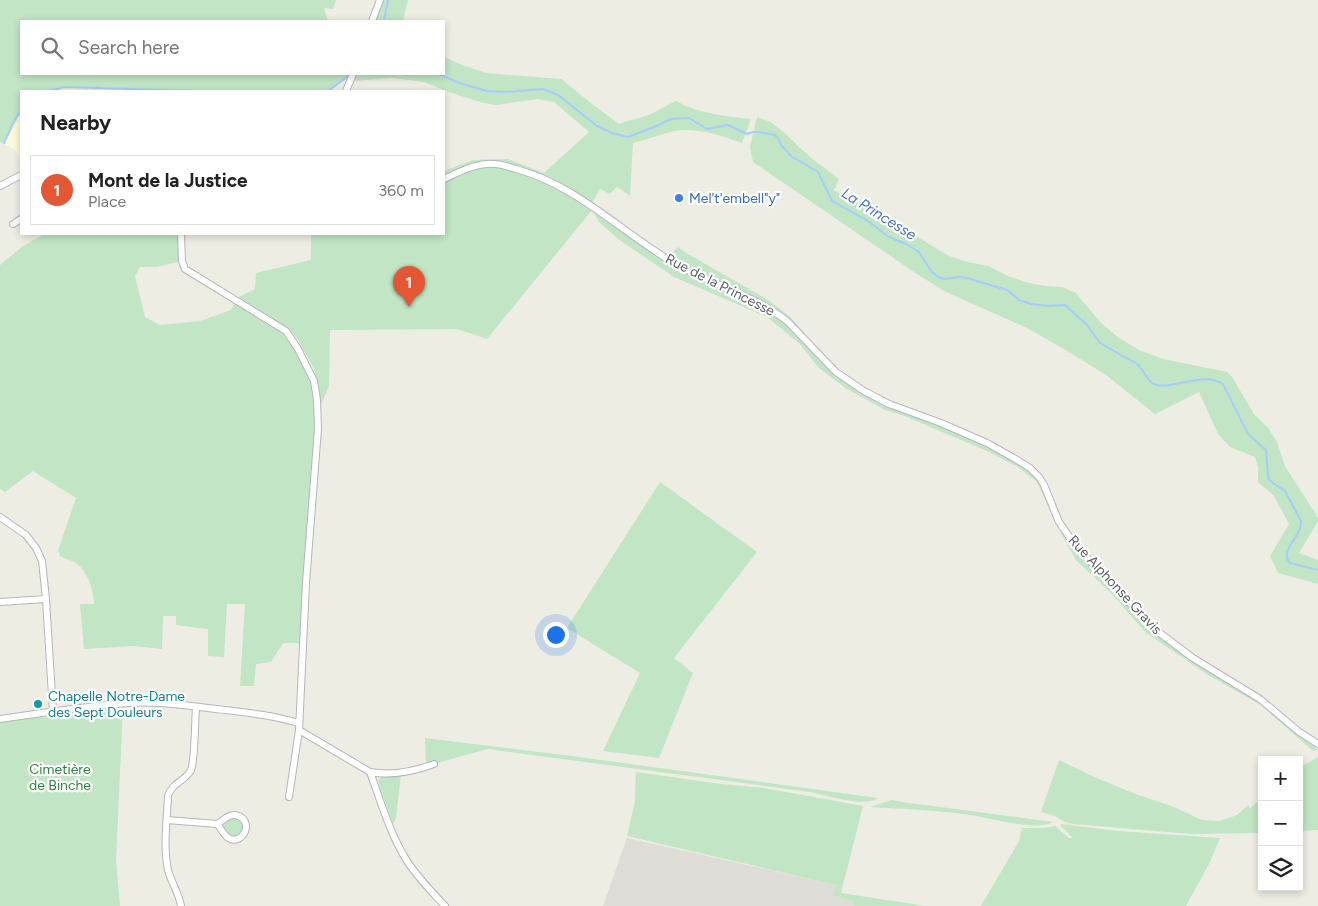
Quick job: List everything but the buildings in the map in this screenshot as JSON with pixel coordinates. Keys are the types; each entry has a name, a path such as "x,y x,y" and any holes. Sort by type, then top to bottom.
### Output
{"street":[{"path":"372,20 380,0"},
{"path":"346,90 352,77"},
{"name":"Rue de la Princesse","path":"445,179 475,166 487,164 528,172 555,184 590,205 642,243 675,263 766,306 780,315 836,372 864,392 889,404 941,423 987,443 1019,461 1035,473"},
{"path":"0,186 20,176"},
{"path":"13,224 20,220"},
{"path":"181,235 182,261 186,269 286,331 298,349 314,381 318,429 306,583 299,730 289,797"},
{"name":"Rue Alphonse Gravis","path":"1035,473 1044,485 1059,522 1074,546 1153,628 1210,669 1260,699 1298,731 1318,744"},
{"path":"0,517 26,535 36,548 43,567 53,712"},
{"path":"0,602 46,599"},
{"path":"0,719 130,703 178,704 254,713 284,718 298,723"},
{"path":"181,906 166,861 169,793 174,785 186,776 192,767 196,707"},
{"path":"299,730 370,772 387,773 420,769 434,764"},
{"path":"370,772 403,854 445,906"},
{"path":"167,820 217,824 233,814 238,815 244,820 247,828 242,837 234,840 225,836 217,824"}],"shaded area":[{"path":"20,115 20,158 15,150 3,143"},
{"path":"627,838 836,885 833,896 854,901 854,906 603,906"}],"green space":[{"path":"0,0 336,0 333,9 324,8 328,20 20,20 20,75 350,75 328,90 186,90 95,87 20,90 20,115 3,143 0,142"},
{"path":"384,0 408,0 403,20 376,20"},
{"path":"445,57 486,73 561,79 619,124 643,117 676,101 703,112 751,119 742,143 709,133 682,130 633,143 630,196 617,187 610,194 600,189 592,203 557,182 528,169 513,165 488,164 445,177 445,171 473,160 508,159 544,173 589,132 554,102 538,99 496,105 480,102 424,82 392,78 354,81 357,75 445,75"},
{"path":"757,117 771,122 839,179 834,190 949,256 988,266 1025,282 1062,287 1076,293 1100,322 1119,338 1139,350 1163,359 1227,372 1232,377 1254,414 1269,429 1277,442 1285,466 1318,518 1299,553 1318,560 1318,584 1278,573 1270,556 1289,524 1274,496 1258,482 1258,467 1255,457 1230,447 1218,434 1199,392 1155,414 1106,375 1064,349 1025,327 944,291 753,162 750,147"},
{"path":"492,167 512,168 561,189 592,210 487,339 457,329 330,330 329,386 321,405 314,369 298,340 288,327 279,326 302,359 314,388 316,414 301,643 283,643 271,662 256,664 254,686 240,686 245,604 227,604 224,657 208,656 208,629 176,625 176,616 163,616 162,649 134,646 84,649 80,604 94,604 93,593 87,576 80,567 76,563 60,556 58,551 76,498 33,471 5,492 0,489 0,265 23,246 42,235 179,235 181,261 157,267 140,267 135,276 145,317 160,325 200,321 231,310 237,298 255,289 256,273 311,260 311,235 445,235 445,182 472,170"},
{"path":"592,210 651,253 704,283 775,314 862,392 880,404 927,420 981,443 1020,463 1037,478 1059,530 1037,482 1018,467 987,451 902,415 885,410 847,389 819,368 799,343 767,317 674,277 618,239 599,222"},
{"path":"678,247 770,301 790,317 806,335 792,323 668,257"},
{"path":"660,482 757,552 674,658 693,673 659,758 603,751 640,673 567,628"},
{"path":"1059,530 1098,575 1154,632 1181,653 1253,697 1318,750 1313,751 1261,705 1208,675 1145,632 1113,595 1076,560"},
{"name":"Cimetière de Binche","path":"123,707 116,861 120,906 0,906 0,722"},
{"path":"425,738 878,798 872,801 855,801 810,792 488,749 426,766"},
{"path":"1318,757 1318,830 1303,831 1303,766"},
{"path":"1059,760 1092,776 1174,807 1202,820 1220,821 1237,815 1248,805 1250,808 1258,801 1258,833 1191,834 1074,824 1041,812"},
{"path":"636,772 764,788 863,806 841,893 926,906 854,906 854,901 833,896 836,885 627,836 635,801"},
{"path":"401,774 396,818 393,824 378,781 382,776"},
{"path":"892,800 1053,822 1036,826 958,813 870,807"},
{"path":"233,817 240,820 243,827 240,834 233,837 226,834 223,827 226,820"},
{"path":"1061,824 1117,831 1220,838 1210,862 1186,906 981,906 1019,841 1022,828 1055,826 1069,838 1073,838"}],"waterway":[{"path":"384,20 388,0"},
{"name":"La Princesse","path":"329,90 350,75"},
{"name":"La Princesse","path":"441,75 459,83 487,91 504,92 543,89 558,95 597,126 612,133 628,137 671,119 689,118 707,129 728,125 747,134 758,132 775,135 791,156 818,172 832,201 868,221 889,237 919,252 931,271 938,277 944,279 967,278 1007,290 1019,300 1031,304 1065,305 1087,325 1100,343 1137,364 1152,383 1166,385 1205,379 1223,384 1248,434 1266,450 1269,480 1285,491 1301,521 1301,527 1289,548 1287,558 1290,563 1318,570"},
{"name":"La Princesse","path":"53,90 64,87 164,90"},
{"name":"La Princesse","path":"4,143 20,112"}],"place":[{"name":"Mel't'embell\"y\"","path":"679,198"},
{"name":"Mont de la Justice","path":"409,307"},
{"name":"Chapelle Notre-Dame des Sept Douleurs","path":"38,704"}]}
